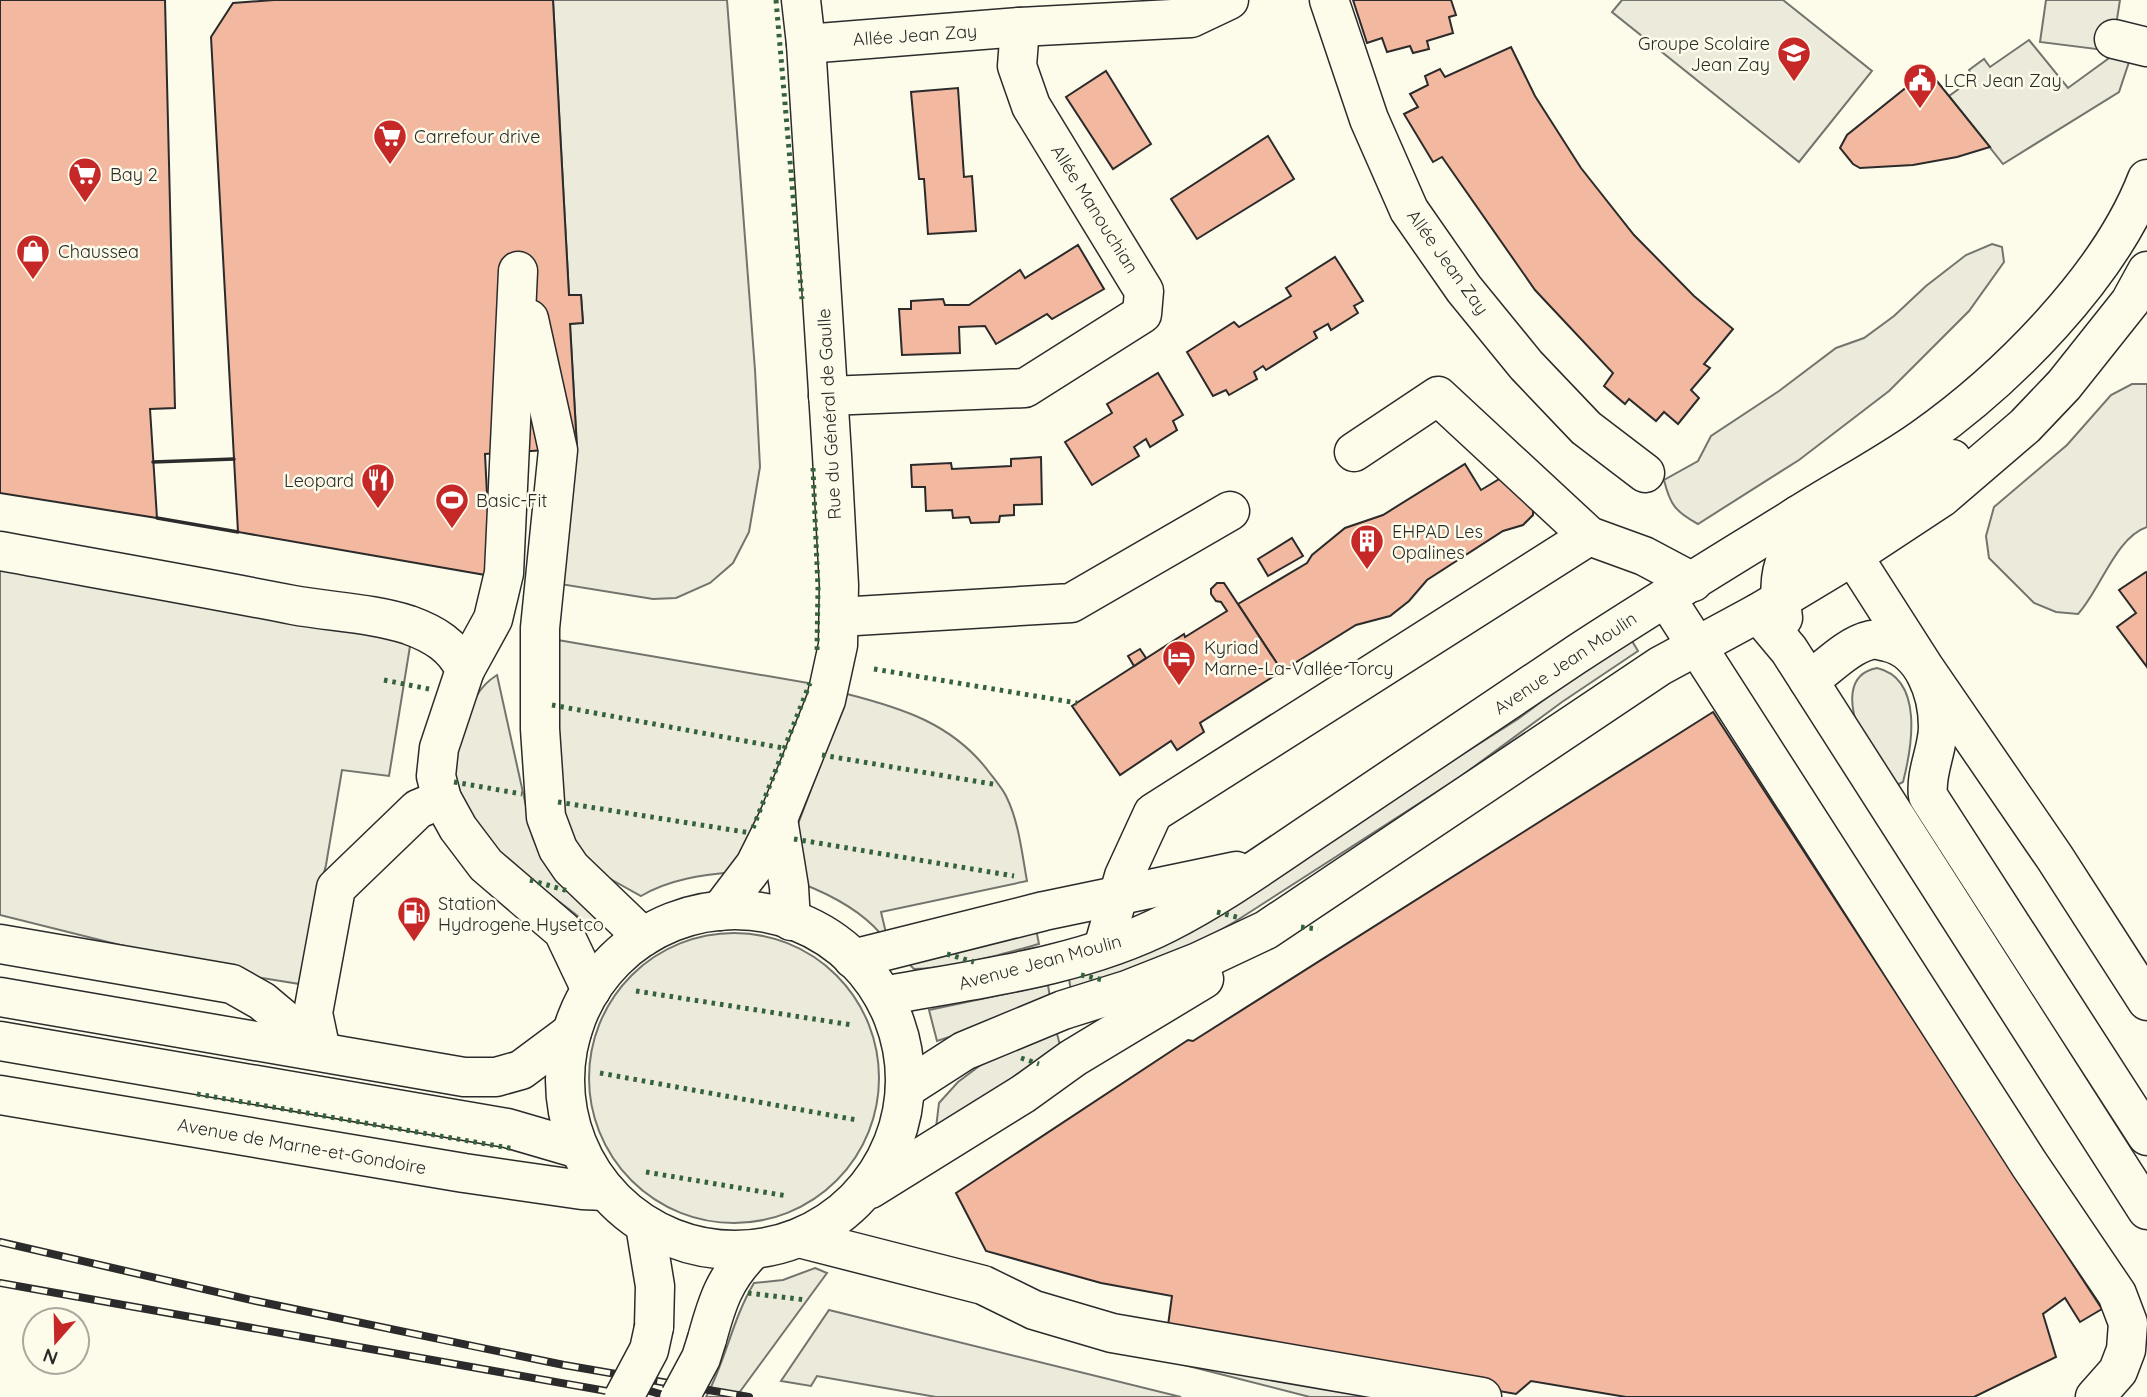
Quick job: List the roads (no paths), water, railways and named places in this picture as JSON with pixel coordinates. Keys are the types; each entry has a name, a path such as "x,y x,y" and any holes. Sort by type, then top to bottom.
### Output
{"street":[{"name":"Rue du Général de Gaulle","path":"720,911 754,865 778,819 826,700 834,666 839,617 828,396 801,0"},
{"name":"Allée Jean Zay","path":"806,44 1020,27 1191,18 1229,0"},
{"name":"Allée Jean Zay","path":"1329,0 1369,119 1409,210 1464,289 1526,365 1586,428 1645,473"},
{"name":"Allée Manouchian","path":"828,396 1025,388 1142,314 1144,291 1031,106 1017,66 1020,27"},
{"name":"Avenue Jean Moulin","path":"905,1089 964,1051 1063,1010 1127,990 1186,967 1266,930 1660,666 1769,606 1825,535 1906,449 1957,413 2007,370 2092,278 2140,197 2147,179"},
{"path":"591,990 563,932 486,865 457,828 442,799 436,776 439,748 465,670 493,619 505,573 518,271 558,450 540,628 540,729 546,817 558,849 571,867 643,937"},
{"path":"2092,278 2141,296"},
{"name":"Avenue Jean Moulin","path":"883,996 1006,974 1103,948 1164,925 1262,865 1630,619 1679,590 1825,535 1941,498 2025,426 2141,296"},
{"path":"1354,452 1438,396 1589,536 1644,556 1679,590 1696,646 2029,1164 2117,1294 2128,1323 2126,1350 2118,1371 2095,1397"},
{"path":"839,617 1071,603 1230,511"},
{"path":"1825,535 1924,667 2055,858 2147,1001"},
{"path":"1103,948 1124,876 1153,813 1589,536"},
{"path":"0,551 200,586 296,606 368,616 409,626 451,648 457,653 465,670"},
{"path":"1769,606 1799,666 2147,1210"},
{"path":"1799,666 1873,639 1892,643 1907,651 1924,667 1937,711 1938,730 1927,786 1928,796 2147,1136"},
{"path":"321,1051 313,1013 335,888 418,809 442,799"},
{"path":"778,819 789,887 791,921"},
{"path":"853,959 1120,895 1262,865"},
{"path":"860,1196 887,1157 902,1112 905,1089 900,1041 883,996 853,959 824,936 791,921 757,912 720,911 680,919 643,937 614,960 591,990 572,1032 566,1061 565,1091 569,1121 579,1149 606,1191 645,1225 697,1246 753,1250 799,1238 832,1220 860,1196 1023,1094 1073,1058 1197,984 1266,930"},
{"path":"0,944 232,984 262,1001 321,1051"},
{"path":"0,997 464,1077 496,1077 521,1070 572,1032"},
{"path":"0,1041 507,1128 579,1149"},
{"name":"Avenue de Marne-et-Gondoire","path":"0,1095 451,1171 606,1191"},
{"path":"624,1397 649,1350 654,1327 655,1286 645,1225"},
{"path":"799,1238 982,1285 1034,1310 1112,1333 1482,1397"},
{"path":"680,1397 701,1359 719,1298 736,1266 753,1250"}],"railway":[{"path":"0,1242 256,1301 564,1365 749,1397"},
{"path":"0,1283 640,1397"},
{"path":"630,1385 670,1397"}],"place":[{"name":"Groupe Scolaire Jean Zay","path":"1794,83"},
{"name":"LCR Jean Zay","path":"1920,110"},
{"name":"Carrefour drive","path":"390,166"},
{"name":"Bay 2","path":"85,204"},
{"name":"Chaussea","path":"33,281"},
{"name":"Leopard","path":"378,510"},
{"name":"Basic-Fit","path":"452,530"},
{"name":"EHPAD Les Opalines","path":"1367,571"},
{"name":"Kyriad Marne-La-Vallée Torcy","path":"1179,687"},
{"name":"Station Hydrogene Hysetco","path":"414,943"}]}
